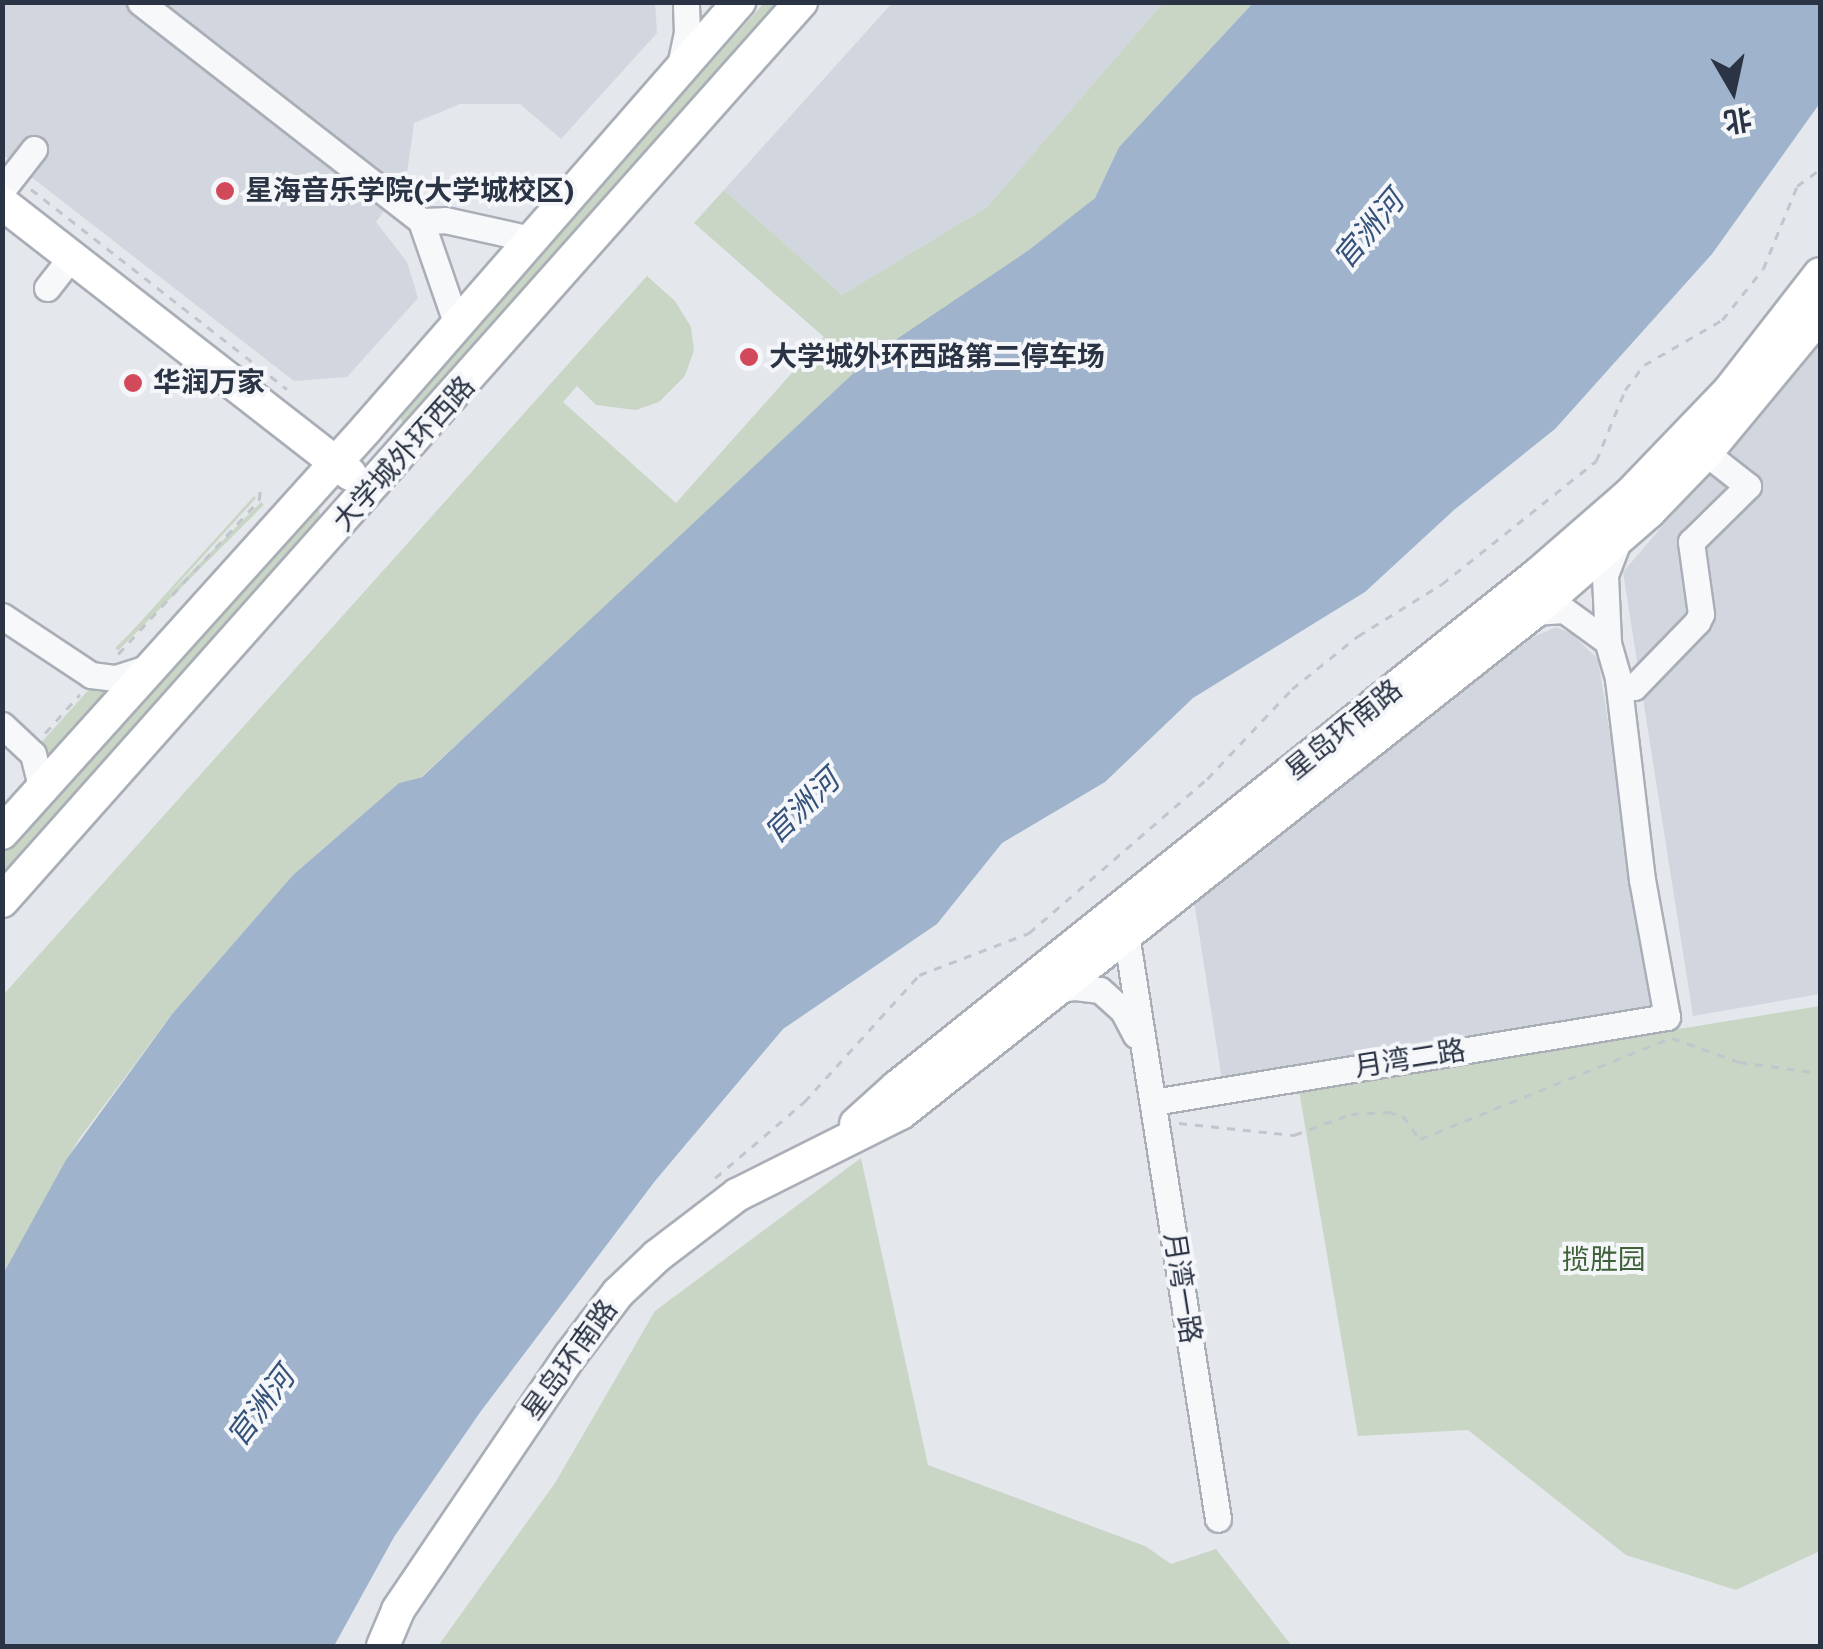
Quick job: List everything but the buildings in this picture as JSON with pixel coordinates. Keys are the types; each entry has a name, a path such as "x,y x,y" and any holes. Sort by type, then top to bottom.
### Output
{"main road":[{"name":"大学城外环西路","path":"2,833 336,463 739,2"},
{"name":"大学城外环西路","path":"2,901 371,491 801,2"},
{"path":"8,191 71,257 371,491"},
{"name":"星岛环南路","path":"831,1147 896,1087 1538,574 1616,506 1729,391 1820,274"},
{"name":"星岛环南路","path":"383,1646 398,1610 618,1293 708,1214 901,1113 1534,612 1619,538 1706,453 1820,315"},
{"path":"381,411 396,430 416,440"}],"street":[{"path":"140,2 421,220 457,324"},
{"path":"679,70 687,33 686,2"},
{"path":"8,191 34,149"},
{"path":"421,220 445,220 532,240"},
{"path":"47,288 71,257"},
{"path":"1619,538 1606,575 1608,642 1618,678 1624,687 1634,687 1697,622 1700,614 1691,542 1748,486 1706,453"},
{"path":"1534,612 1564,610 1608,642"},
{"path":"2,616 91,675 116,678 154,665"},
{"name":"月湾二路","path":"1154,1112 1666,1017 1642,880 1618,678"},
{"path":"2,725 33,754 42,789"},
{"name":"月湾一路","path":"1126,934 1218,1519"},
{"name":"月湾一路","path":"1056,990 1086,988 1110,996 1124,1011 1146,1058"}],"path":[{"path":"707,1185 804,1102 919,975 1029,933 1206,779 1292,689 1358,636 1442,584 1596,461 1634,378 1644,365 1722,320 1763,269 1796,186 1820,169"},
{"path":"8,191 288,389"},
{"path":"110,658 120,652 258,500 260,490"},
{"path":"34,739 68,707 84,684"},
{"path":"1154,1112 1294,1136 1352,1114 1388,1112 1403,1116 1420,1139 1572,1081 1670,1037 1739,1062 1820,1073"}],"shaded area":[{"name":"星海音乐学院(大学城校区)","path":"655,2 657,33 561,139 520,104 460,104 414,123 406,180 376,222 407,262 418,298 347,377 294,381 3,155 2,3"},
{"path":"892,3 1163,3 987,207 842,295 724,190"},
{"path":"1820,343 1820,994 1693,1016 1623,572"},
{"path":"1556,627 1572,634 1598,659 1654,1009 1222,1080 1194,901 1533,637"}],"green space":[{"path":"764,3 787,3 408,425 402,423 399,411"},
{"path":"1163,3 1253,3 1119,147 1095,198 610,604 421,777 399,783 293,875 173,1013 79,1139 3,1274 3,995 647,276 675,301 691,327 694,350 685,376 659,402 636,410 596,405 577,386 563,402 676,503 824,337 694,223 724,190 842,295 987,207"},
{"path":"254,496 256,498 116,649"},
{"path":"261,502 264,505 118,650 115,648"},
{"path":"312,509 319,509 320,516 3,875 3,853"},
{"path":"91,687 108,691 47,759 39,745"},
{"name":"揽胜园","path":"1820,1006 1820,1551 1736,1590 1626,1555 1468,1430 1358,1436 1299,1091"},
{"path":"861,1158 928,1465 1145,1546 1171,1564 1216,1549 1292,1646 438,1646 555,1483 655,1311"}],"water":[{"name":"官洲河","path":"1253,3 1820,3 1820,103 1712,254 1555,429 1454,510 1365,592 1193,698 1105,782 1002,843 937,924 783,1029 655,1181 481,1411 394,1537 334,1646 3,1646 3,1274 66,1160 173,1013 293,875 399,783 422,777 873,355 1029,250 1095,198 1119,147"}],"place":[{"name":"星海音乐学院(大学城校区)","path":"225,191"},
{"name":"大学城外环西路第二停车场","path":"749,357"},
{"name":"华润万家","path":"133,383"}]}
